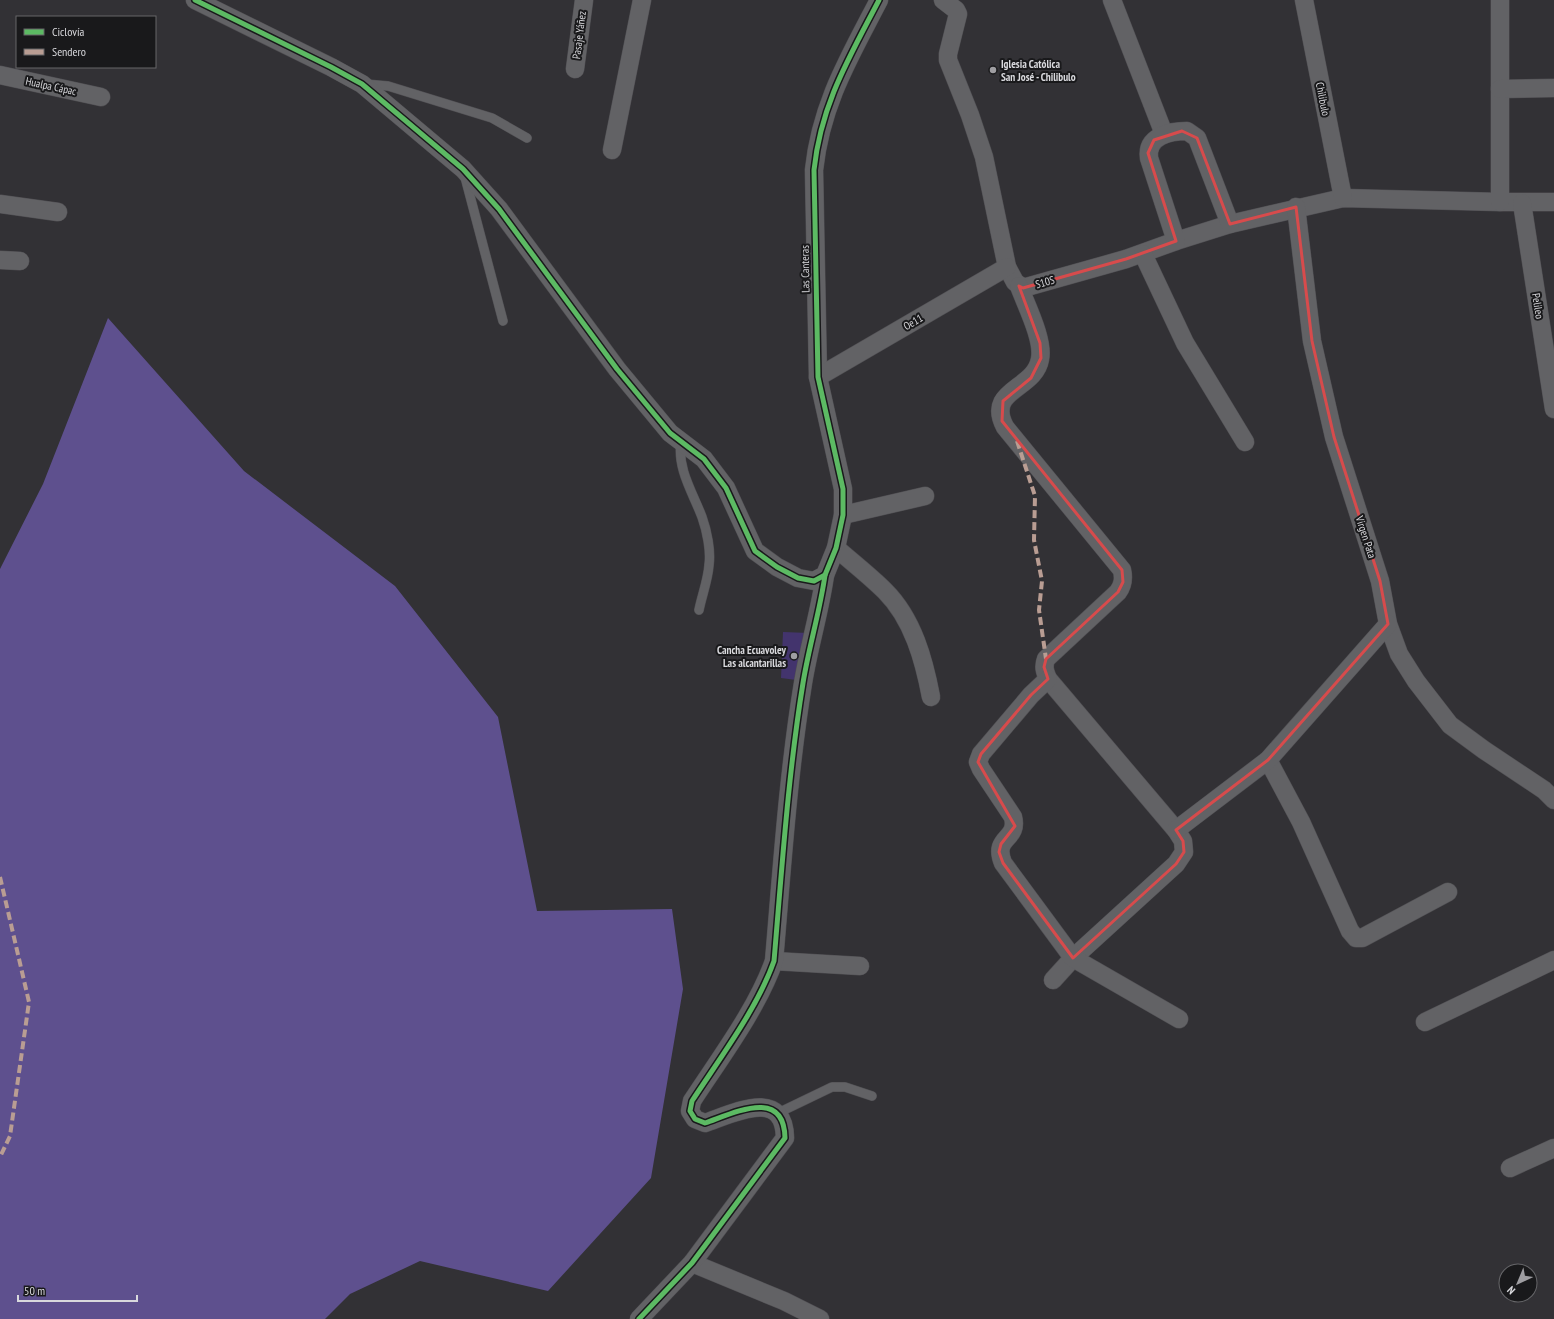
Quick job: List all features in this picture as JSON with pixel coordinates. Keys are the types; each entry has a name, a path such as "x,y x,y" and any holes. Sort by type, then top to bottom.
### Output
{"street":[{"path":"195,0 331,67 362,84 463,169 499,209 617,369 670,433 704,459 726,488 755,551 777,567 798,578 814,581 825,575"},
{"name":"Pasaje Yáñez","path":"575,70 584,0"},
{"path":"612,150 642,0"},
{"name":"Las Canteras","path":"778,1113 765,1106 745,1110 705,1123 695,1119 690,1111 692,1101 735,1036 769,974 774,961 788,790 804,681 822,599 825,575 836,548 843,515 842,489 818,377 814,170 817,144 822,122 835,87 878,0"},
{"name":"S10S","path":"944,0 956,10 958,14 948,54 948,60 970,115 984,156 1007,267 1019,286 1024,288 1143,254 1176,240 1230,224 1296,207 1342,198 1554,202"},
{"path":"1112,0 1164,134"},
{"name":"Chilibulo","path":"1304,0 1342,198"},
{"path":"1500,0 1500,202"},
{"name":"Hualpa Cápac","path":"0,76 101,97"},
{"path":"1500,89 1554,88"},
{"path":"1176,240 1149,158 1151,144 1164,134 1187,131 1197,138 1230,224"},
{"name":"Pelileo","path":"1522,202 1551,372 1554,409"},
{"path":"0,204 58,212"},
{"name":"Virgen Pata","path":"1296,207 1312,341 1334,437 1380,581 1388,624 1399,654 1416,681 1450,725 1484,750 1544,790 1554,800"},
{"path":"1143,254 1185,343 1245,442"},
{"path":"0,260 20,261"},
{"name":"Oe11","path":"818,377 1007,267"},
{"path":"1019,286 1040,343 1041,358 1039,365 1031,378 1003,400 1000,414 1002,421 1005,428 1122,570 1124,576 1118,592 1046,659 1044,666 1048,679 1176,830 1183,841 1184,852 1176,864 1073,958 1053,980"},
{"path":"843,515 926,496"},
{"path":"836,548 886,591 902,612 918,646 931,697"},
{"path":"1176,830 1268,760 1388,624"},
{"path":"1048,679 1031,695 981,754 978,762 981,769 1013,817 1015,826 1013,831 1001,844 999,852 1003,863 1073,958 1179,1019"},
{"path":"1268,760 1301,822 1350,931 1356,938 1362,938 1448,892"},
{"path":"1425,1022 1554,960"},
{"path":"774,961 860,966"},
{"path":"639,1319 692,1264 785,1138 784,1126 778,1113"},
{"path":"1510,1168 1554,1148"},
{"path":"692,1264 770,1295 820,1319"}],"lane":[{"path":"362,84 388,86 451,104 492,118 528,138"},
{"path":"463,169 503,321"},
{"path":"681,442 680,458 694,502 702,517 710,565 699,610"},
{"path":"778,1113 832,1087 845,1087 872,1096"}],"highlighted area":[{"path":"1182,131 1197,138 1230,224 1296,207 1312,341 1334,437 1380,581 1388,624 1268,760 1176,830 1183,841 1184,852 1176,864 1073,958 1003,863 999,852 1001,844 1015,826 978,762 981,754 1031,695 1048,679 1044,667 1046,659 1118,592 1123,582 1122,570 1002,421 1003,401 1031,378 1041,358 1040,343 1019,286 1023,288 1126,259 1176,241 1148,153 1154,140"}],"shaded area":[{"path":"108,318 244,471 395,586 498,717 537,911 672,909 683,989 651,1178 548,1291 420,1261 350,1294 325,1319 0,1319 0,569 43,484"},
{"name":"Cancha Ecuavoley Las alcantarillas","path":"783,632 809,633 804,681 781,678"}],"marked path":[{"path":"1017,441 1035,496 1034,540 1042,581 1039,610 1046,659"},
{"path":"0,877 29,1002 10,1136 0,1157"}],"cycle path":[{"path":"195,0 331,67 362,84 463,169 499,209 617,369 670,433 704,459 726,488 755,551 777,567 798,578 814,581 825,575 836,548 843,515 843,489 818,377 814,170 823,124 830,102 847,62 879,0"},
{"path":"639,1319 692,1263 785,1138 782,1122 776,1113 767,1108 743,1110 705,1123 695,1119 690,1111 692,1101 748,1015 767,979 774,961 793,752 805,669 825,575"}],"place":[{"name":"Iglesia Católica San José - Chilibulo","path":"993,70"},
{"name":"Cancha Ecuavoley Las alcantarillas","path":"794,656"}]}
